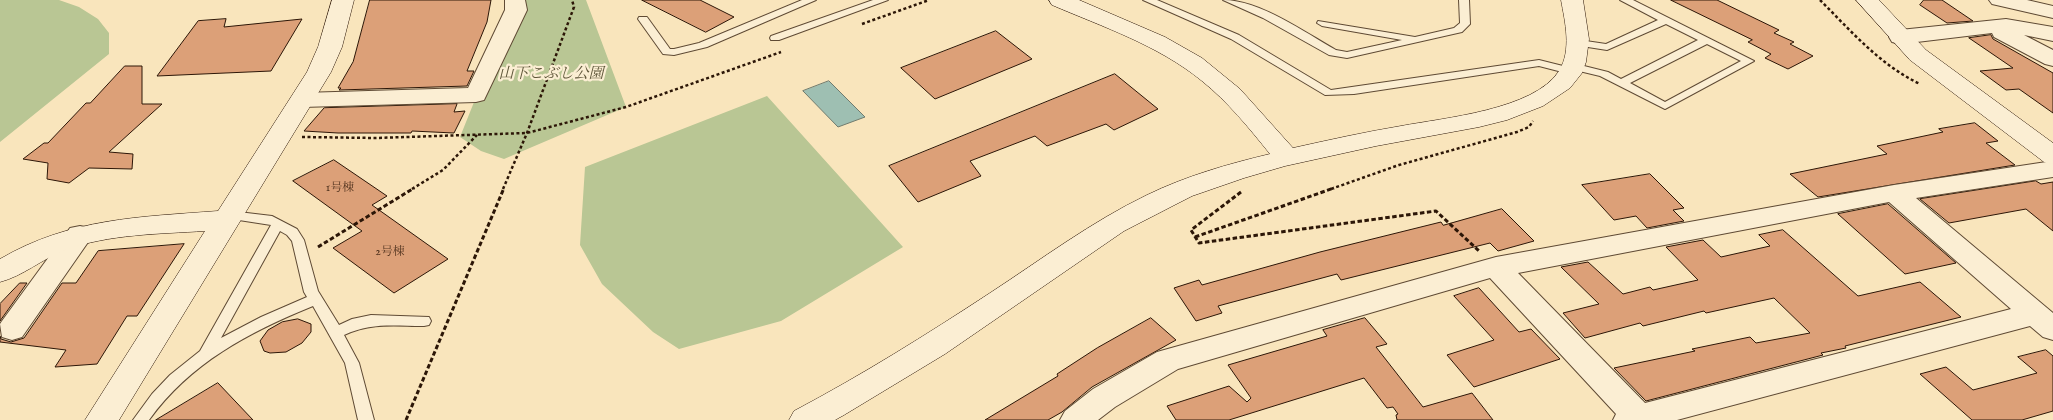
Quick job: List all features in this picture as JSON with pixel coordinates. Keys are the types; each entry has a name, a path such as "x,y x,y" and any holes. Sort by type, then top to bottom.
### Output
{"street":[{"path":"102,420 319,72 330,47 343,0"},
{"path":"302,100 476,95 516,10 515,0"},
{"path":"1060,0 1160,45 1198,66 1243,106 1288,159"},
{"path":"806,420 856,394 910,361 1107,229 1150,204 1220,176 1288,159 1507,111 1550,92 1563,81 1573,60 1572,0"},
{"path":"1867,0 1918,55 2053,156"},
{"path":"1999,0 2053,12"},
{"path":"1900,37 2011,25 2053,34"},
{"path":"1993,26 2008,36 2053,59"},
{"path":"1076,420 1104,398 1168,360 1496,267 1894,193 2053,169"},
{"path":"1894,193 2044,322"},
{"path":"0,272 40,250 80,236 128,227 229,218"},
{"path":"12,329 80,236"},
{"path":"1496,267 1636,419 2044,322"}],"lane":[{"path":"643,19 667,52 674,52 703,45 808,8 883,0"},
{"path":"1148,0 1235,37 1329,93 1354,91 1538,63 1573,60 1666,20"},
{"path":"1228,0 1267,16 1333,53 1347,55 1458,30 1465,24 1464,0"},
{"path":"1573,60 1665,106 1750,61 1625,0"},
{"path":"775,38 808,8"},
{"path":"1322,23 1416,39"},
{"path":"1621,83 1708,40"},
{"path":"229,218 267,218 292,232 298,240 306,277 316,300 352,362 366,420"},
{"path":"205,355 278,223"},
{"path":"141,420 165,389 205,355 247,329 316,300"},
{"path":"336,334 357,323 371,320 424,321"}],"path":[{"path":"406,420 527,133 574,7 572,0"},
{"path":"856,26 929,0"},
{"path":"1820,0 1889,65 1911,80 1921,84"},
{"path":"294,137 376,138 527,133 626,107 782,52"},
{"path":"1195,237 1399,165 1517,132 1530,127 1536,118"},
{"path":"301,258 443,170 478,135"},
{"path":"1245,189 1191,230 1199,243 1436,211 1496,267"}],"green space":[{"path":"0,0 59,0 79,7 98,19 109,33 109,54 0,142"},
{"name":"山下こぶし公園","path":"515,0 586,0 626,107 504,159 481,151 460,137"},
{"path":"767,96 903,247 781,321 679,349 653,332 602,284 580,245 585,167"}],"shaded area":[{"path":"829,81 865,117 838,127 803,91"}],"building":[{"path":"370,0 491,0 487,22 467,71 474,71 467,86 339,90 341,88 338,88 353,62"},
{"path":"642,0 700,0 734,17 706,32"},
{"path":"1671,0 1717,0 1779,30 1774,33 1794,42 1790,44 1813,56 1788,69 1765,58 1771,54 1748,42 1752,40"},
{"path":"1924,0 1942,0 1973,21 1947,23 1920,5"},
{"path":"226,19 224,27 302,19 271,71 157,76 198,21"},
{"path":"996,31 1032,59 935,99 901,68"},
{"path":"1991,35 1993,39 2053,73 2053,113 2019,89 2006,90 1980,71 2013,68 1969,38"},
{"path":"125,66 142,66 142,104 162,104 109,152 133,154 132,169 89,168 69,183 47,179 48,163 23,159 44,143 48,143"},
{"path":"1115,74 1158,109 1114,130 1106,124 1047,146 1035,136 970,161 981,176 918,202 889,166"},
{"path":"457,104 454,112 465,111 454,133 412,131 411,133 338,133 304,131 324,108"},
{"path":"1975,123 1998,141 1986,143 2015,165 1818,197 1790,174 1887,154 1877,146 1943,132 1939,129"},
{"path":"334,160 387,196 372,205 448,259 394,293 333,248 362,231 293,181"},
{"path":"1650,174 1684,208 1673,210 1684,221 1647,228 1636,216 1614,220 1582,185"},
{"path":"2036,181 2041,184 2053,182 2053,231 2026,209 1949,223 1920,199"},
{"path":"1888,204 1956,263 1905,274 1838,214"},
{"path":"1502,209 1534,241 1498,251 1490,243 1341,280 1337,274 1218,306 1222,313 1196,321 1174,288 1199,280 1202,285 1320,252 1441,222 1443,225"},
{"path":"1783,230 1858,296 1920,282 1961,317 1845,346 1846,348 1821,353 1823,355 1646,401 1614,368 1750,337 1756,343 1810,333 1774,298 1706,313 1704,311 1643,326 1640,323 1585,338 1563,313 1599,304 1561,267 1588,262 1623,294 1650,287 1653,290 1698,280 1666,247 1703,240 1721,257 1770,246 1759,235"},
{"path":"184,244 137,316 127,316 97,364 55,367 66,350 0,342 0,336 1,339 11,342 24,338 62,283 76,283 98,251"},
{"path":"20,283 27,283 0,321 0,304"},
{"path":"1479,288 1519,332 1531,329 1560,359 1474,387 1447,355 1494,340 1454,296"},
{"path":"1151,318 1176,340 1092,387 1062,412 1048,420 985,420 1058,376 1057,374 1097,348"},
{"path":"1365,318 1387,344 1376,347 1423,407 1472,393 1493,420 1397,420 1396,415 1398,414 1393,407 1387,408 1364,378 1229,420 1176,420 1167,406 1229,386 1247,402 1251,398 1228,365 1327,336 1323,330"},
{"path":"298,319 311,324 311,332 302,343 286,352 270,353 264,351 260,341 268,330 282,322"},
{"path":"2046,350 2053,356 2053,411 2022,420 1972,420 1920,374 1946,367 1973,390 2037,373 2018,357"},
{"path":"218,383 253,420 156,420"}]}
